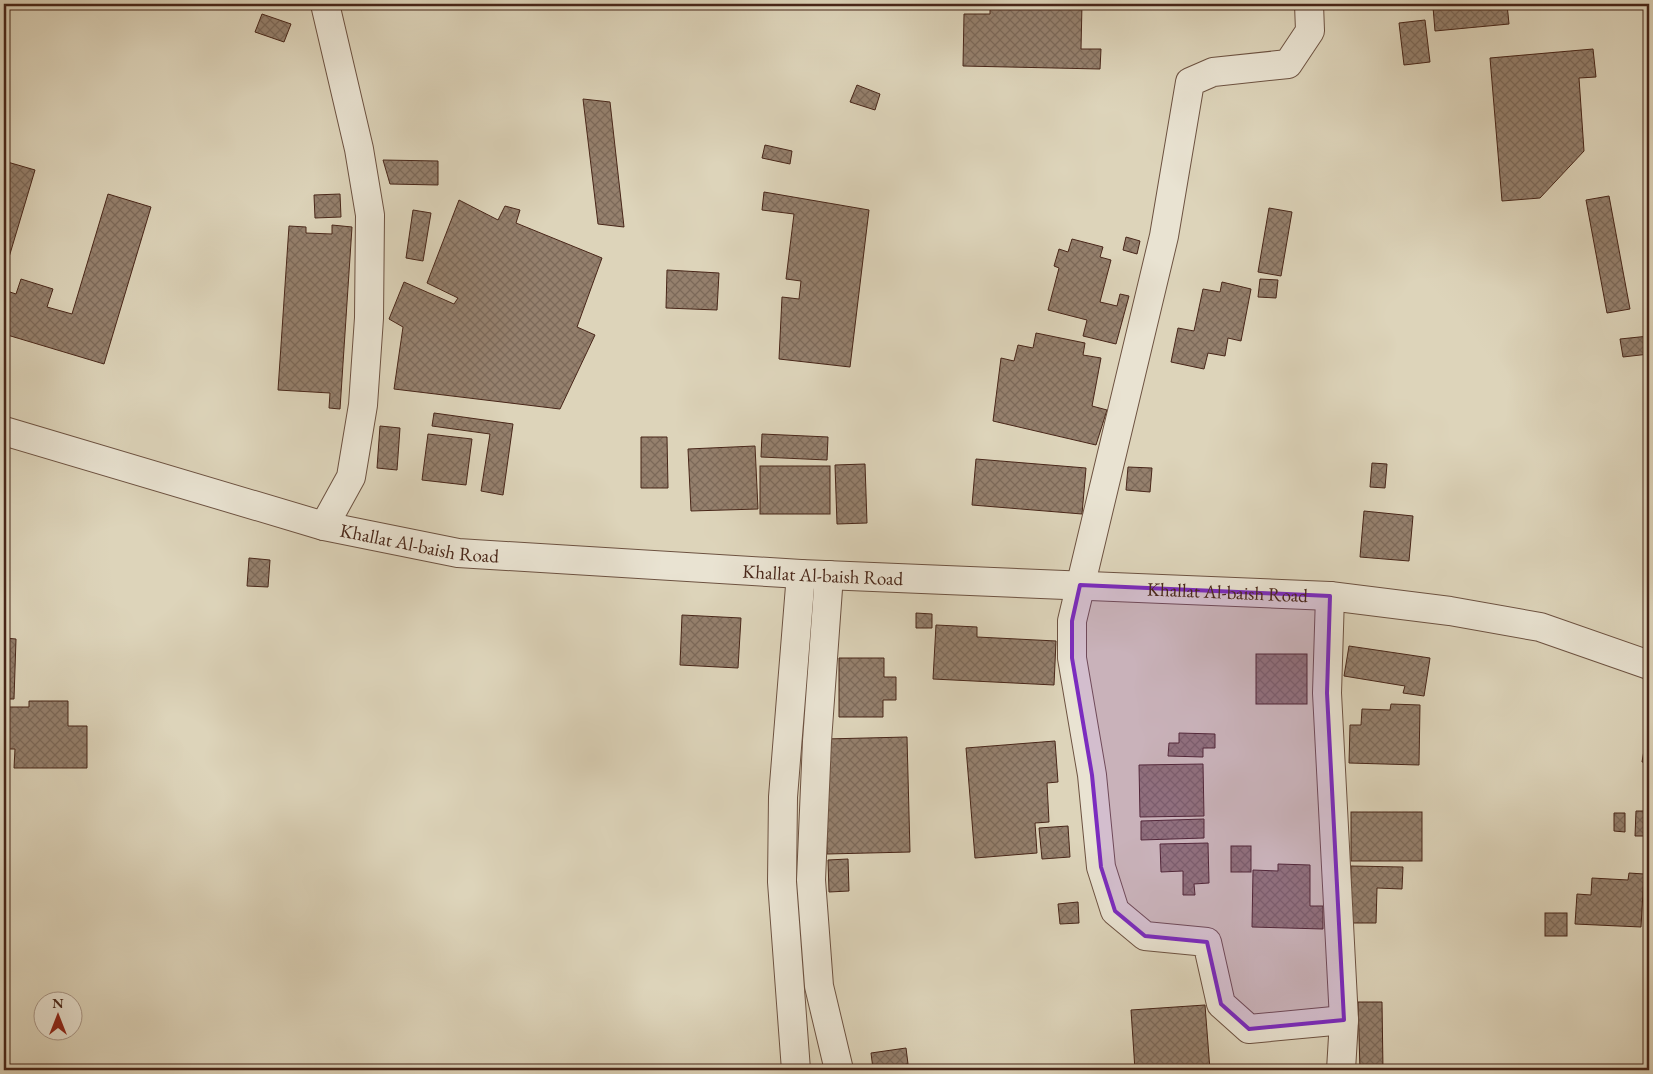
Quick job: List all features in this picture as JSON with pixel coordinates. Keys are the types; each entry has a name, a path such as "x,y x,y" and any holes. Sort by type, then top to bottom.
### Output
{"street":[{"path":"324,526 351,477 363,406 369,318 370,215 358,149 325,4"},
{"path":"1309,4 1310,31 1288,64 1213,72 1190,82 1164,236 1140,346 1072,621 1072,658 1092,774 1101,867 1115,912 1145,936 1207,942 1221,1004 1249,1029 1344,1020"},
{"name":"Khallat Al-baish Road","path":"4,431 324,526 458,553 800,574 1330,596 1450,611 1540,627 1649,665"},
{"path":"796,1070 782,882 784,797 800,574"},
{"path":"829,575 817,741 811,880 819,986 840,1070"},
{"path":"1330,596 1327,693 1344,1020 1341,1070"}],"highlighted area":[{"path":"1080,585 1330,596 1327,693 1344,1020 1249,1029 1221,1004 1207,942 1145,936 1115,911 1101,867 1092,775 1072,658 1072,621"}],"building":[{"path":"990,4 1082,4 1081,49 1101,49 1100,69 963,66 964,14 990,14"},
{"path":"1446,4 1507,4 1509,24 1435,31 1433,7"},
{"path":"262,14 291,24 284,42 255,32"},
{"path":"1425,20 1430,62 1404,65 1399,23"},
{"path":"1593,49 1596,77 1579,78 1584,151 1540,198 1502,201 1490,58"},
{"path":"857,85 880,94 875,110 850,102"},
{"path":"583,99 610,102 624,227 598,224"},
{"path":"765,145 792,151 790,164 762,158"},
{"path":"383,160 438,161 438,185 390,184"},
{"path":"4,161 35,170 4,274"},
{"path":"764,192 869,210 850,367 779,359 782,297 799,299 801,281 786,279 794,214 762,210"},
{"path":"108,194 151,207 104,364 4,334 4,290 16,294 21,279 53,289 47,307 72,314"},
{"path":"340,194 341,217 315,218 314,195"},
{"path":"1609,196 1630,309 1607,313 1586,200"},
{"path":"459,200 498,220 505,206 520,210 516,223 602,258 577,327 595,335 560,409 394,389 403,327 389,319 404,282 454,304 458,298 427,283"},
{"path":"1269,208 1292,212 1281,276 1258,272"},
{"path":"413,210 431,213 423,261 406,258"},
{"path":"332,225 352,227 340,409 329,408 330,393 278,390 289,226 306,227 306,233 332,234"},
{"path":"1126,237 1140,241 1137,254 1123,250"},
{"path":"1072,239 1103,247 1100,257 1111,260 1100,302 1117,306 1120,294 1129,296 1116,344 1083,336 1087,320 1048,310 1059,268 1054,266 1059,249 1068,252"},
{"path":"667,270 719,273 717,310 666,308"},
{"path":"1260,279 1278,280 1276,298 1258,297"},
{"path":"1222,282 1251,289 1241,341 1228,338 1225,356 1208,353 1204,369 1171,362 1178,328 1194,331 1203,289 1220,292"},
{"path":"1036,333 1085,343 1083,355 1101,358 1092,406 1107,410 1096,445 993,421 1001,358 1014,361 1018,345 1033,348"},
{"path":"1649,336 1649,354 1623,357 1620,339"},
{"path":"434,413 513,424 503,495 481,491 490,434 432,426"},
{"path":"380,426 400,428 397,470 377,468"},
{"path":"428,434 472,439 466,485 422,480"},
{"path":"762,434 828,437 827,460 761,457"},
{"path":"641,437 667,437 668,488 641,488"},
{"path":"755,446 758,509 691,511 688,449"},
{"path":"976,459 1086,468 1082,514 972,505"},
{"path":"1372,463 1387,464 1385,488 1370,487"},
{"path":"865,464 867,523 837,524 835,465"},
{"path":"760,466 830,466 830,514 760,514"},
{"path":"1128,467 1152,468 1150,492 1126,490"},
{"path":"1364,511 1413,516 1409,561 1360,557"},
{"path":"249,558 270,560 268,587 247,586"},
{"path":"916,613 932,614 932,628 916,628"},
{"path":"682,615 741,618 738,668 680,665"},
{"path":"936,625 977,627 977,637 1056,641 1054,685 933,679"},
{"path":"4,638 16,639 14,699 4,699"},
{"path":"1349,646 1430,658 1424,696 1403,693 1405,686 1344,676"},
{"path":"1256,654 1307,654 1307,704 1256,704"},
{"path":"839,658 884,658 884,677 896,677 896,700 883,700 883,717 839,717"},
{"path":"29,701 68,701 68,726 87,726 87,768 14,768 15,749 5,749 5,707 29,707"},
{"path":"1391,704 1420,705 1419,765 1349,763 1350,725 1361,725 1362,709 1390,710"},
{"path":"1649,721 1649,763 1642,762"},
{"path":"1179,733 1215,734 1215,748 1203,748 1203,757 1168,756 1169,743 1179,743"},
{"path":"907,737 910,852 827,854 825,739"},
{"path":"1055,741 1058,782 1047,783 1049,822 1035,823 1037,853 975,858 966,748"},
{"path":"1203,764 1204,816 1140,817 1139,765"},
{"path":"1636,811 1649,811 1649,836 1635,836"},
{"path":"1351,812 1422,812 1422,861 1351,861"},
{"path":"1614,813 1625,813 1625,832 1614,831"},
{"path":"1204,819 1204,838 1141,840 1141,821"},
{"path":"1068,826 1070,857 1042,859 1039,828"},
{"path":"1208,843 1209,883 1194,884 1195,895 1183,895 1183,871 1161,872 1160,844"},
{"path":"1231,846 1251,846 1251,872 1231,872"},
{"path":"848,859 849,891 829,892 828,860"},
{"path":"1278,864 1310,865 1310,906 1323,906 1323,929 1252,927 1253,870 1278,871"},
{"path":"1351,866 1403,867 1402,889 1377,888 1376,923 1350,923"},
{"path":"1629,873 1644,874 1641,927 1575,924 1577,894 1591,895 1592,878 1628,880"},
{"path":"1078,902 1079,923 1060,924 1058,904"},
{"path":"1545,913 1567,913 1567,936 1545,936"},
{"path":"1358,1002 1382,1002 1383,1070 1360,1070"},
{"path":"1205,1005 1210,1070 1135,1070 1131,1010"},
{"path":"906,1048 908,1064 873,1069 871,1053"}]}
